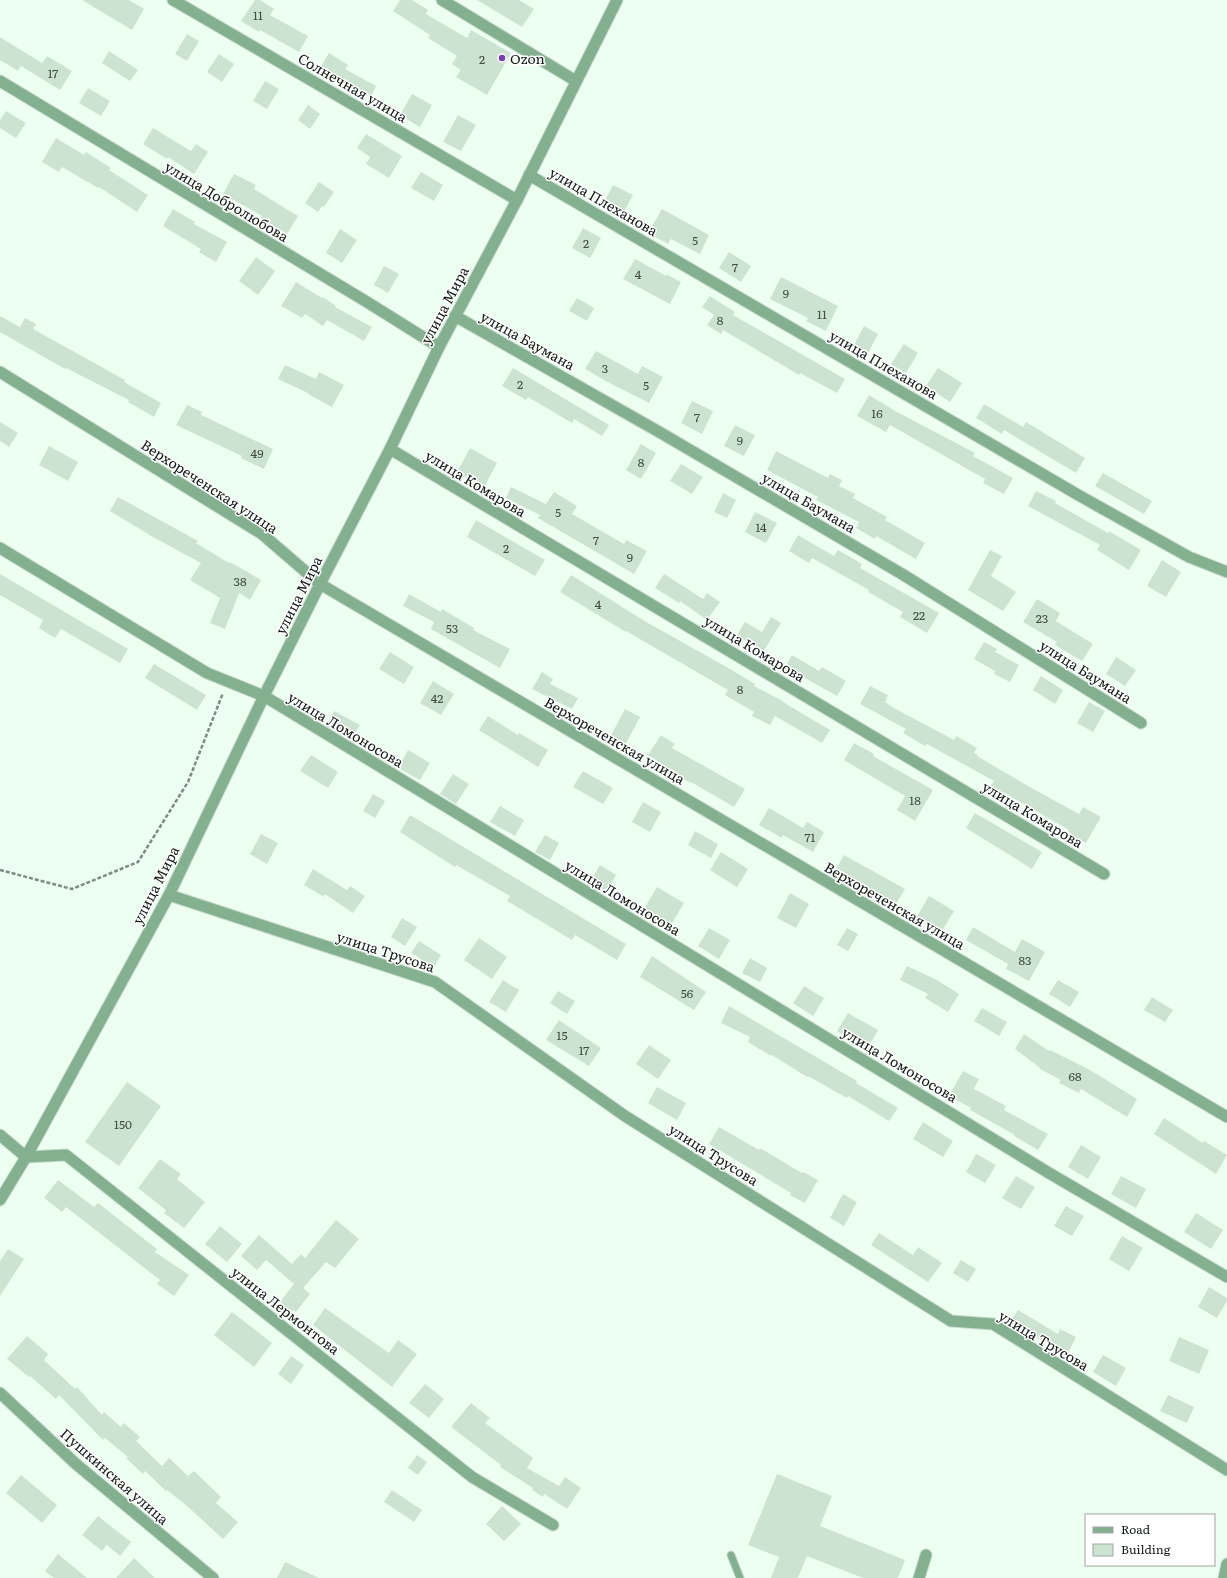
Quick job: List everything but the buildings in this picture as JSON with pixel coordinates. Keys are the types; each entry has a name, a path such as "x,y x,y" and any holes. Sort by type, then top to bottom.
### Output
{"street":[{"name":"Солнечная улица","path":"173,0 517,200"},
{"path":"442,0 576,81"},
{"name":"улица Мира","path":"0,1200 26,1157 168,895 320,584 390,449 439,347 517,200 617,0"},
{"name":"улица Добролюбова","path":"0,81 439,347"},
{"name":"улица Плеханова","path":"529,174 1080,496 1189,557 1227,572"},
{"name":"улица Баумана","path":"455,316 661,433 902,574 1141,723"},
{"name":"Верхореченская улица","path":"0,372 262,534 320,584 1227,1118"},
{"name":"улица Комарова","path":"390,449 1104,874"},
{"name":"улица Ломоносова","path":"0,548 207,673 264,696 1043,1169 1227,1277"},
{"name":"улица Трусова","path":"168,895 435,982 625,1116 951,1321 993,1324 1227,1470"},
{"path":"0,1135 26,1157"},
{"name":"улица Лермонтова","path":"26,1157 66,1155 472,1477 553,1525"},
{"name":"Пушкинская улица","path":"0,1393 76,1464 213,1578"},
{"path":"919,1578 926,1555"},
{"path":"1224,1578 1227,1564"}],"lane":[{"path":"731,1555 740,1578"}],"path":[{"path":"0,870 72,889 138,862 188,782 228,681"}],"place":[{"name":"Ozon","path":"502,58"}]}
